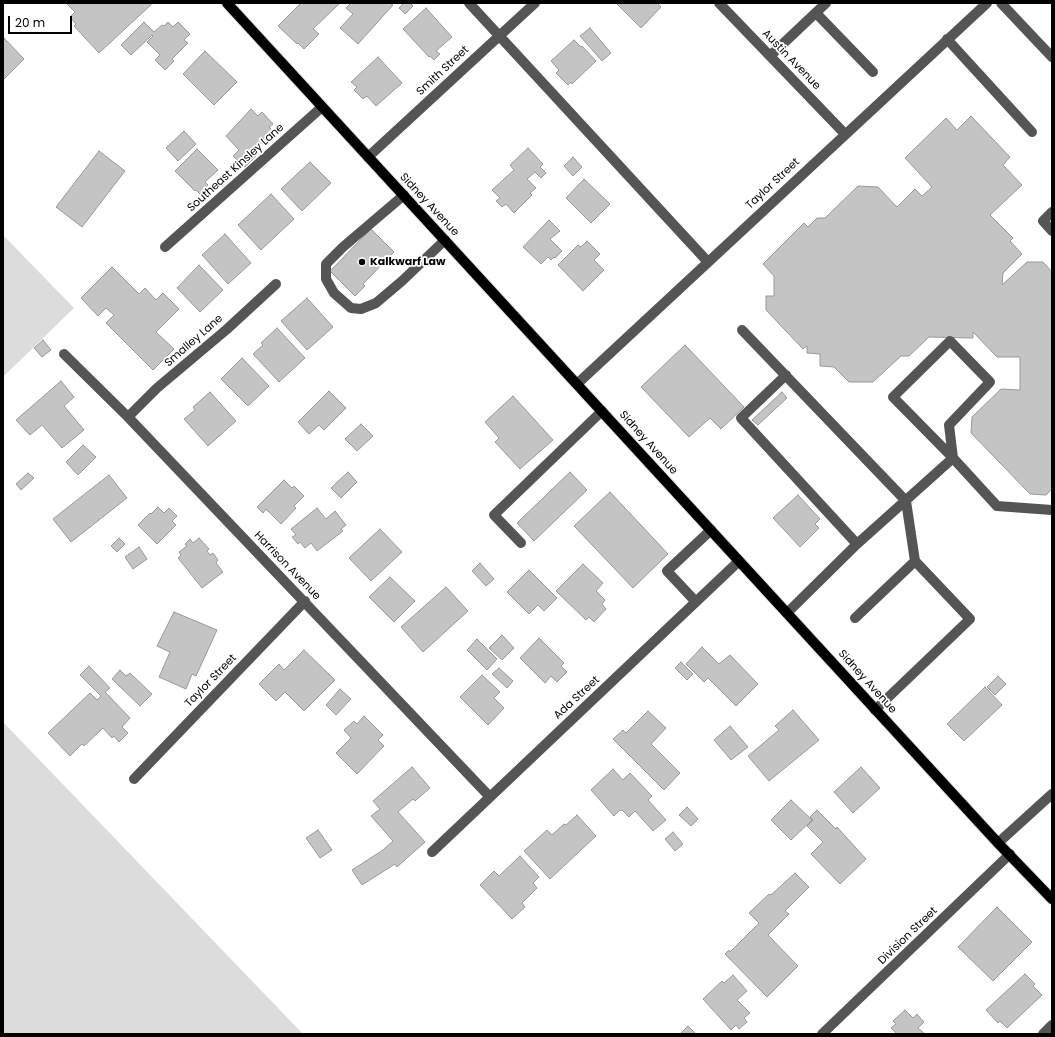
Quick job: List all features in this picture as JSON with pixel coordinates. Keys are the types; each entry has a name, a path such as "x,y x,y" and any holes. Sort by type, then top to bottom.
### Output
{"main road":[{"name":"Sidney Avenue","path":"227,3 875,710 1052,899"}],"street":[{"path":"469,3 708,262"},
{"name":"Smith Street","path":"368,157 535,3"},
{"path":"770,56 826,3"},
{"name":"Taylor Street","path":"577,384 986,3"},
{"path":"1001,3 1052,57"},
{"name":"Austin Avenue","path":"721,4 845,134"},
{"path":"816,13 873,72"},
{"path":"947,39 1032,132"},
{"name":"Southeast Kinsley Lane","path":"165,247 322,107"},
{"path":"404,195 343,247 326,264 326,279 334,293 351,308 361,309 376,303 402,281 445,240"},
{"path":"1052,212 1043,220 1052,231"},
{"name":"Smalley Lane","path":"128,416 276,284"},
{"path":"742,330 906,501 915,561 970,620 875,710"},
{"path":"953,458 949,425 990,382 950,341 893,397 953,458 997,506 1052,510"},
{"name":"Harrison Avenue","path":"64,354 128,416 490,796"},
{"path":"786,376 741,418 857,544"},
{"path":"521,544 494,515 602,411"},
{"path":"787,613 857,544 953,458"},
{"path":"696,602 667,572 711,530"},
{"name":"Ada Street","path":"432,852 739,561"},
{"path":"855,618 915,561"},
{"name":"Taylor Street","path":"134,779 305,601"},
{"path":"998,843 1052,794"},
{"name":"Division Street","path":"822,1034 1010,854"},
{"path":"1043,1034 1052,1025"}],"shaded area":[{"path":"3,235 74,308 3,377"},
{"path":"3,722 303,1034 3,1034"}],"building":[{"path":"153,3 99,53 74,26 76,24 70,17 75,12 67,4"},
{"path":"301,3 340,3 313,29 319,34 304,49 278,26"},
{"path":"351,3 390,3 393,5 358,44 340,28 353,14 346,8"},
{"path":"404,3 410,3 413,6 405,14 399,8"},
{"path":"616,3 657,3 661,7 641,28"},
{"path":"426,8 452,37 436,51 440,54 434,60 430,56 429,57 403,29"},
{"path":"144,22 154,32 168,22 173,27 178,22 190,34 184,40 188,43 172,59 174,61 165,70 155,60 160,55 147,42 153,36 152,35 131,55 121,45"},
{"path":"590,28 611,53 602,61 580,36"},
{"path":"4,38 24,59 3,80 3,39"},
{"path":"574,40 596,61 572,84 571,82 568,85 556,73 559,70 551,61"},
{"path":"205,51 237,82 214,105 183,74"},
{"path":"378,57 402,83 376,106 367,96 363,99 354,90 357,87 351,82"},
{"path":"251,109 258,116 262,112 273,124 269,127 273,131 253,152 256,156 245,167 233,156 239,150 226,136"},
{"path":"971,116 1010,157 1003,165 1022,185 990,215 1013,238 1010,241 1022,254 1003,273 1002,285 1027,262 1043,262 1052,272 1052,489 1046,495 1030,494 971,433 972,417 1001,389 1020,390 1020,357 997,357 973,332 973,338 929,337 909,356 901,356 873,382 849,382 834,367 820,366 820,354 807,353 807,346 803,349 766,310 766,296 774,296 774,276 763,264 804,223 808,227 817,218 825,218 858,186 878,187 897,207 915,189 922,196 932,187 905,158 946,118 957,130"},
{"path":"184,131 196,144 178,161 166,148"},
{"path":"528,148 543,164 540,167 546,173 541,178 535,172 527,179 536,188 530,193 532,195 514,213 506,204 502,207 496,201 500,198 492,190 514,170 510,165"},
{"path":"197,149 218,170 205,182 208,185 200,194 175,171"},
{"path":"99,151 125,171 82,227 56,207"},
{"path":"573,157 582,167 573,176 564,166"},
{"path":"310,162 331,183 302,211 281,189"},
{"path":"584,179 610,204 591,223 566,198"},
{"path":"271,194 294,219 261,250 238,225"},
{"path":"549,220 560,231 550,239 562,251 551,260 548,257 541,264 523,247"},
{"path":"371,229 394,252 363,284 365,286 355,296 330,271"},
{"path":"225,234 251,263 228,284 202,255"},
{"path":"587,241 600,254 594,260 604,270 583,291 558,265 578,245 581,247"},
{"path":"199,265 223,290 200,312 177,288"},
{"path":"112,267 139,294 145,288 156,300 163,293 179,309 156,332 174,349 153,370 106,323 114,315 106,308 98,316 81,298"},
{"path":"307,298 333,327 307,350 281,321"},
{"path":"277,328 305,358 279,382 253,354 263,345 261,343"},
{"path":"43,340 51,350 42,357 34,348"},
{"path":"685,345 744,407 721,429 710,418 689,437 641,387"},
{"path":"242,358 269,386 248,406 221,379"},
{"path":"61,381 74,397 64,406 84,430 62,448 42,425 30,435 16,420"},
{"path":"329,391 346,408 324,430 319,425 309,434 298,422"},
{"path":"210,392 236,421 208,446 184,419 195,410 193,407"},
{"path":"782,392 787,398 758,425 752,420"},
{"path":"513,396 553,440 520,469 495,442 499,438 485,422"},
{"path":"361,424 373,436 357,451 345,439"},
{"path":"83,445 96,457 78,475 66,462"},
{"path":"348,472 357,482 341,498 331,488"},
{"path":"570,472 587,490 534,541 517,523"},
{"path":"28,473 34,478 21,490 16,484"},
{"path":"109,475 127,498 71,542 53,519"},
{"path":"284,480 292,488 294,486 304,496 294,506 296,508 281,524 266,509 263,513 257,507"},
{"path":"610,492 668,554 633,588 574,526"},
{"path":"798,495 820,519 815,524 819,528 800,547 773,518"},
{"path":"158,507 164,513 169,508 177,516 172,521 176,525 157,544 138,525"},
{"path":"317,508 326,519 335,511 346,525 341,529 343,531 317,551 311,543 305,548 300,542 298,544 292,537 296,535 291,529"},
{"path":"380,529 402,552 371,581 349,558"},
{"path":"119,538 125,544 117,552 111,546"},
{"path":"199,538 209,549 207,551 210,555 213,553 218,560 216,563 223,572 202,588 178,558 181,555 179,552 187,546 185,544 190,539 193,543"},
{"path":"139,547 147,559 133,569 125,557"},
{"path":"480,563 494,579 486,586 472,571"},
{"path":"583,564 603,583 596,591 605,600 602,604 606,609 594,622 589,617 586,620 556,591"},
{"path":"529,570 557,598 544,611 538,605 529,614 507,592"},
{"path":"390,577 415,601 394,622 369,597"},
{"path":"446,587 468,611 423,652 401,627"},
{"path":"174,612 217,630 196,676 192,674 186,689 159,677 170,652 157,646"},
{"path":"502,635 514,648 502,660 489,648"},
{"path":"539,638 564,663 561,666 567,672 557,682 551,676 545,683 520,658"},
{"path":"477,639 497,659 487,670 467,650"},
{"path":"702,647 719,664 730,655 758,684 736,706 708,678 704,682 686,664"},
{"path":"304,650 335,680 304,711 285,692 276,701 259,684 279,664 284,670"},
{"path":"681,662 693,674 687,680 675,668"},
{"path":"89,666 110,688 105,692 130,718 122,727 128,733 119,742 114,736 112,738 103,728 84,746 82,744 70,756 48,733 90,693 97,700 101,696 80,675"},
{"path":"499,668 513,681 507,688 492,674"},
{"path":"120,670 126,676 130,673 152,694 140,706 112,679"},
{"path":"482,675 500,692 494,698 504,708 488,725 460,697"},
{"path":"998,676 1006,684 995,695 987,687"},
{"path":"985,687 1002,705 964,741 947,724"},
{"path":"340,689 351,699 336,715 326,705"},
{"path":"793,710 819,740 769,781 748,756 779,730 775,726"},
{"path":"648,711 666,728 651,744 680,773 664,790 613,739 623,730 626,733"},
{"path":"364,716 383,735 378,740 384,746 357,774 336,753 351,738 344,730 354,721 357,724"},
{"path":"730,726 748,747 731,760 714,740"},
{"path":"412,767 430,788 415,801 413,799 398,812 425,842 397,867 395,864 362,885 352,870 383,850 393,841 371,816 380,809 373,801"},
{"path":"861,767 880,788 853,813 834,792"},
{"path":"613,769 623,780 630,773 652,796 648,800 666,820 653,831 635,811 629,817 622,810 620,810 614,816 591,790"},
{"path":"791,800 812,820 791,840 771,820"},
{"path":"687,807 698,819 691,826 679,815"},
{"path":"817,810 836,829 837,827 866,859 840,884 811,854 823,842 807,826 813,820 810,817"},
{"path":"577,815 596,836 550,879 524,851 547,830 552,835"},
{"path":"318,830 332,850 320,858 306,838"},
{"path":"673,832 683,844 675,851 665,839"},
{"path":"520,856 539,877 533,883 537,888 522,903 525,907 512,919 480,885 494,871 499,876"},
{"path":"795,873 809,887 785,911 789,914 768,935 798,966 767,997 725,954 729,950 730,952 759,923 749,913 769,894 771,895"},
{"path":"997,907 1032,942 993,981 958,947"},
{"path":"1025,974 1035,984 1033,986 1042,995 1007,1028 1000,1021 998,1023 986,1010"},
{"path":"733,975 747,991 737,1000 750,1013 744,1018 747,1022 739,1029 736,1025 731,1030 703,999 722,981 724,983"},
{"path":"905,1010 913,1018 917,1014 924,1022 918,1028 925,1034 897,1034 891,1028 896,1024 893,1021"},
{"path":"688,1026 696,1034 680,1034"}],"place":[{"name":"Kalkwarf Law","path":"362,262"}]}
